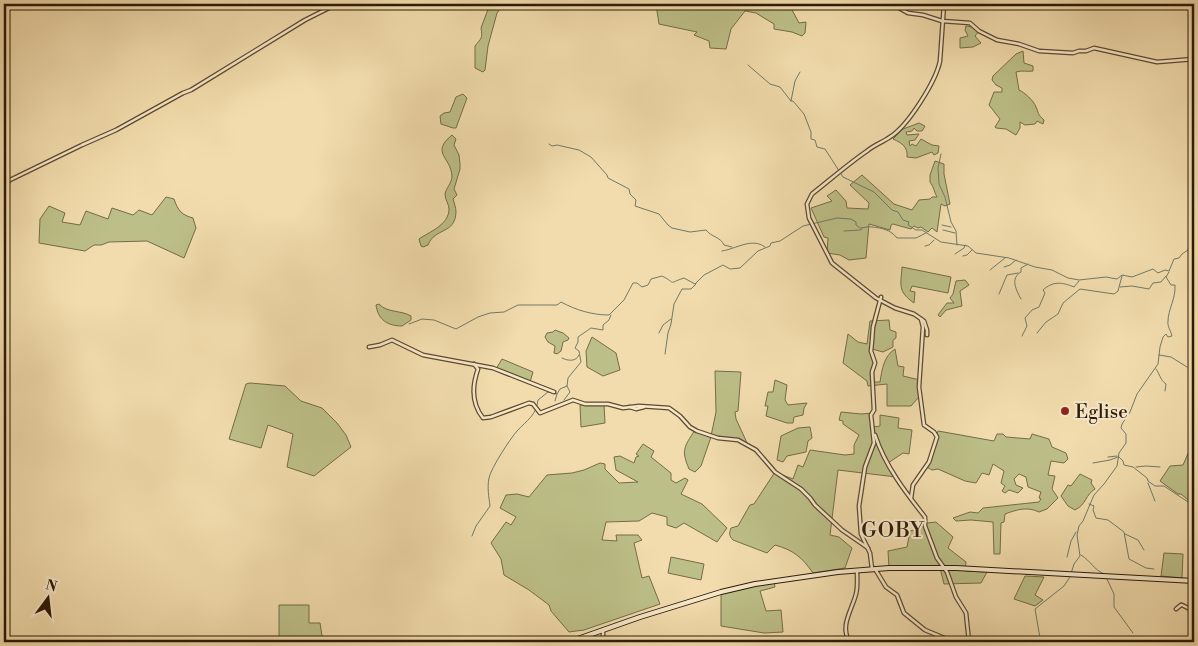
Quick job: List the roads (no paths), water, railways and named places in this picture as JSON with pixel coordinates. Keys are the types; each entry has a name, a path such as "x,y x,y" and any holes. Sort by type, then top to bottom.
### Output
{"main road":[{"path":"568,642 576,641 672,607 755,584 874,569 943,568 1194,581"}],"street":[{"path":"4,185 10,180 82,144 116,130 183,92 191,90 246,54 261,48 305,20 331,7 333,4"},
{"path":"892,4 908,13 942,21 970,23 978,31 997,40 1019,44 1039,51 1073,53 1079,51 1086,52 1089,48 1094,48 1157,62 1194,59"},
{"path":"927,335 926,325 920,318 881,301 866,291 832,262 810,218 807,204 810,196 868,150 891,137 908,120 928,90 938,69 944,4"},
{"path":"881,297 873,327 871,351 874,363 872,372 874,410 871,415 874,442 865,467 859,506 861,534 870,553 874,569 886,587 898,597 904,613 925,630 954,642"},
{"path":"920,318 923,327 919,387 923,422 937,437 929,462 912,485 912,498 916,507 925,517 925,526 937,558 947,572 959,602 966,613 969,642"},
{"path":"369,347 392,340 413,351 431,357 493,368 554,392"},
{"path":"474,364 478,369 474,381 473,395 477,411 482,418 491,417 529,402 540,413 573,400 591,404 608,404 623,408 645,406 669,408 697,431 718,438 738,440 756,450 775,472 794,484 842,530 868,548"},
{"path":"873,429 890,467 907,496 912,498"},
{"path":"850,642 846,633 846,625 857,592 857,571"},
{"path":"1176,609 1182,605 1194,611"},
{"path":"603,630 603,642"}],"waterway":[{"path":"748,65 770,84 780,87 793,101 804,114 811,132 811,139 815,140 817,147 825,149 843,177 874,192 892,210 898,212 903,220 909,222 908,225 916,230 922,230 941,242 968,246 976,253 1009,258 1079,280 1106,277 1117,279 1122,275 1132,277 1153,269 1158,273 1165,270 1169,271 1174,259 1179,258 1188,250 1194,238"},
{"path":"791,101 795,81 800,72"},
{"path":"549,144 579,150 591,157 608,178 629,189 630,194 636,200 635,206 659,214 672,228 690,232 706,230 721,240 724,245 732,247"},
{"path":"941,154 938,168 939,184 945,197 951,222 956,231 957,245"},
{"path":"409,324 422,319 434,320 456,329 478,317 490,313 504,312 518,305 557,305 561,302 584,312 609,315 624,300 633,283 637,283 642,287 648,285 651,279 662,276 672,282 684,278 695,284 704,275 723,265 730,269 740,268 758,251 770,246 771,243 780,241 803,226 837,218 851,219 860,228 871,227 886,230 897,238 916,238 926,233"},
{"path":"942,225 951,227"},
{"path":"844,231 862,229"},
{"path":"943,230 955,233"},
{"path":"925,246 934,240"},
{"path":"722,251 749,243 760,244 765,247"},
{"path":"955,254 964,248 965,245"},
{"path":"963,256 972,250"},
{"path":"990,270 1005,258"},
{"path":"1004,267 1016,260"},
{"path":"1021,299 1015,281 1021,272 1021,268 1028,264"},
{"path":"1039,642 1035,609 1064,586 1070,577 1074,564 1080,556 1077,535 1079,526 1094,495 1117,466 1119,453 1126,443 1126,434 1121,428 1122,424 1130,412 1137,394 1158,364 1163,337 1166,334 1168,337 1172,336 1168,323 1175,285 1171,285 1166,277 1169,272"},
{"path":"999,294 1007,275 1018,273"},
{"path":"1037,333 1046,322 1058,314 1063,303 1080,289 1114,294 1118,291 1122,276"},
{"path":"1120,287 1132,286 1149,289 1153,283 1161,282 1166,276"},
{"path":"1022,336 1027,326 1025,318 1032,310 1039,307 1045,293 1043,290 1050,285 1058,283 1074,287 1079,281"},
{"path":"665,354 674,304 682,289 691,289 696,284"},
{"path":"472,536 476,526 490,506 489,478 501,454 517,431 533,414 538,400 548,392 557,394 560,389 567,386 568,378 581,362 579,351 575,348 578,337 591,328 603,330 603,325 609,320 611,315"},
{"path":"659,333 663,325 671,319"},
{"path":"562,358 572,360 576,359 579,355"},
{"path":"1159,355 1171,357 1187,367"},
{"path":"1156,369 1162,381 1166,384 1165,391"},
{"path":"564,400 570,392 567,386"},
{"path":"555,401 557,394"},
{"path":"1108,457 1117,456"},
{"path":"1093,463 1118,457"},
{"path":"1119,457 1124,465 1133,467 1155,486 1164,486 1188,502"},
{"path":"1136,467 1160,467"},
{"path":"1148,483 1155,501"},
{"path":"1089,504 1094,506 1093,510 1096,518 1108,520 1124,532 1129,559 1146,568 1154,569"},
{"path":"1067,557 1071,541 1076,532"},
{"path":"1125,534 1138,540 1144,550"},
{"path":"1081,555 1104,574"},
{"path":"1106,577 1114,594 1114,607 1133,633"}],"place":[{"name":"Eglise","path":"1065,411"}],"district":[{"name":"GOBY","path":"893,530"}]}
